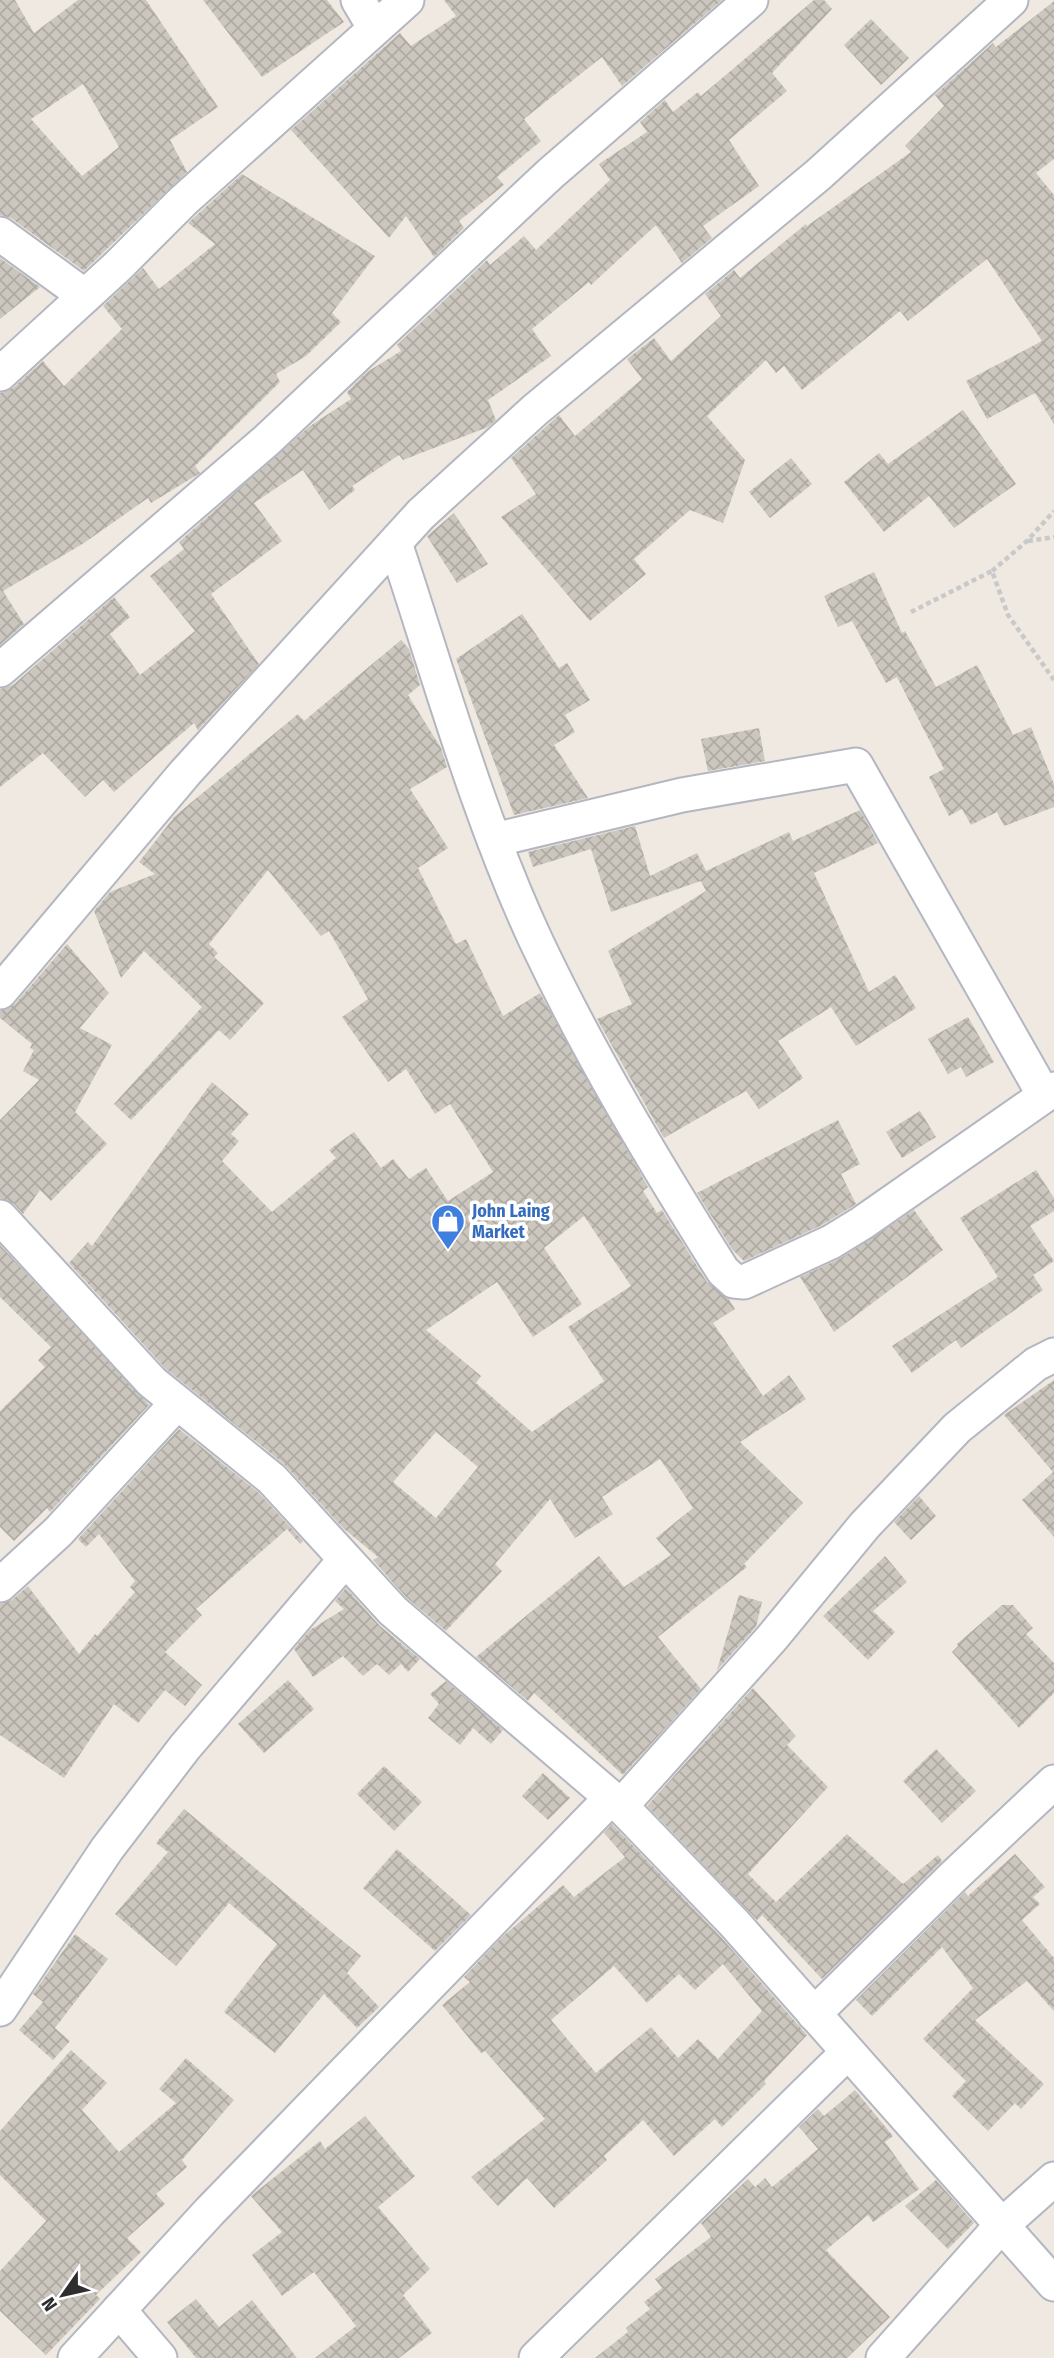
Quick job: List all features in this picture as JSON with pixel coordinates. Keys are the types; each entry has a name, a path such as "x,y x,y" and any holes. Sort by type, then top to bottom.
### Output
{"street":[{"path":"0,374 183,201 366,13 407,0"},
{"path":"0,670 267,440 550,174 751,0"},
{"path":"0,992 185,773 421,514 535,410 818,175 1011,0"},
{"path":"0,234 85,296"},
{"path":"395,543 494,840 538,943 654,1161 723,1271 734,1280 744,1282 831,1242 922,1184 1049,1092 856,765 682,795 494,840"},
{"path":"0,1217 152,1382 272,1479 344,1561 393,1611 616,1802 734,1923 1000,2227 1054,2284"},
{"path":"75,2358 210,2211 616,1802 771,1639 865,1525 948,1438 1036,1364 1054,1355"},
{"path":"0,1585 58,1532 177,1404"},
{"path":"0,2009 107,1849 185,1747 344,1561"},
{"path":"814,2014 954,1875 1054,1782"},
{"path":"536,2358 848,2052"},
{"path":"883,2358 1000,2227 1054,2179"},
{"path":"119,2309 160,2358"}],"path":[{"path":"911,612 992,570 1027,541 1054,511"},
{"path":"1027,541 1054,537"},
{"path":"992,570 1009,615 1054,680"}],"building":[{"path":"0,0 15,0 34,33 78,0 146,0 218,107 170,140 187,172 84,271 11,218 0,215","holes":["83,84 119,147 82,176 31,119"]},
{"path":"203,0 327,0 344,22 262,77"},
{"path":"444,0 722,0 622,86 602,57 524,119 541,141 497,177 504,185 459,221 464,228 434,257 406,216 389,238 291,130 400,33 411,46 456,16"},
{"path":"814,0 824,0 832,9 772,73 787,91 729,140 759,186 703,226 712,238 682,263 656,225 591,285 589,282 532,329 551,356 488,400 496,420 488,427 403,460 399,455 352,486 355,490 329,510 303,470 254,503 282,541 211,594 259,664 198,730 194,723 114,792 103,780 85,797 43,753 0,787 0,689 13,685 114,597 130,617 110,634 140,675 195,631 150,576 184,549 179,542 310,426 351,399 347,392 367,372 401,351 397,345 487,260 490,265 524,236 536,250 610,180 599,164 647,132 640,122 665,100 673,112 698,92 701,96"},
{"path":"1054,1 1054,159 1036,173 1054,195 1054,424 1035,393 987,419 966,381 1042,341 987,259 908,321 900,311 802,390 784,366 776,373 766,360 707,416 745,460 723,523 690,510 634,559 646,574 590,621 501,517 536,494 511,458 559,415 575,436 642,379 627,359 654,338 671,361 721,316 705,294 734,270 740,278 806,224 807,226 911,152 905,146 944,106 935,95 993,43 996,47"},
{"path":"871,19 909,58 881,85 844,45"},
{"path":"242,174 375,256 332,313 341,322 306,356 276,374 280,382 195,466 200,473 151,503 148,498 84,543 3,591 24,624 0,645 0,393 13,388 43,361 64,386 122,329 103,306 143,268 159,289 215,244 188,223"},
{"path":"0,258 40,287 0,319"},
{"path":"963,410 1016,484 954,528 929,496 884,532 844,482 879,453 888,464"},
{"path":"791,458 812,484 770,518 749,492"},
{"path":"454,513 488,564 457,583 427,536"},
{"path":"874,572 902,633 905,631 936,687 977,665 1013,735 1031,727 1054,784 1054,807 1004,826 997,812 971,825 962,809 949,816 929,777 944,769 897,677 886,683 852,621 838,627 824,596"},
{"path":"522,614 559,668 567,663 590,700 565,715 575,732 554,745 588,798 514,815 456,659"},
{"path":"401,640 409,649 420,685 408,695 441,748 447,767 410,789 448,848 418,868 456,944 466,939 503,1016 540,993 648,1187 643,1191 657,1213 662,1210 707,1282 728,1298 735,1309 713,1323 763,1396 789,1375 806,1399 740,1442 803,1503 744,1564 747,1567 658,1637 701,1689 623,1775 534,1693 528,1701 476,1657 599,1556 624,1587 671,1555 656,1538 693,1508 660,1459 602,1497 613,1514 575,1538 550,1499 495,1564 502,1571 446,1631 406,1597 373,1560 378,1557 343,1528 284,1464 165,1368 69,1263 88,1242 92,1246 212,1082 249,1114 231,1134 239,1141 222,1161 272,1212 336,1158 329,1150 354,1132 381,1168 393,1159 409,1179 426,1168 448,1201 493,1172 450,1104 435,1114 406,1069 388,1082 342,1017 368,999 329,931 321,936 268,870 209,944 218,953 214,957 264,1003 230,1040 219,1030 131,1120 114,1104 202,1007 144,951 121,978 94,911 110,892 155,874 139,862 175,816 298,714 304,721","holes":["584,1216 631,1286 568,1327 604,1381 532,1432 476,1383 481,1376 426,1330 497,1282 533,1337 582,1304 544,1248","436,1432 478,1467 436,1518 393,1482"]},
{"path":"759,728 765,761 708,771 701,739"},
{"path":"860,810 878,843 814,873 869,992 895,975 916,1008 856,1046 831,1007 778,1041 803,1078 759,1109 746,1091 664,1138 597,1019 632,1004 608,951 706,891 701,881 611,912 591,849 533,867 528,852 635,826 650,876 697,853 706,871 789,832 793,841"},
{"path":"67,944 109,993 80,1028 112,1045 75,1112 107,1144 51,1201 40,1190 23,1214 14,1204 0,1198 0,1120 39,1080 23,1071 34,1050 30,1048 32,1044 0,1018 0,1011 15,1004"},
{"path":"968,1017 994,1062 966,1077 961,1067 948,1074 928,1039"},
{"path":"920,1111 936,1137 902,1158 886,1132"},
{"path":"838,1120 860,1164 841,1174 856,1204 822,1225 744,1261 732,1249 697,1193"},
{"path":"1036,1170 1054,1198 1054,1211 1030,1226 1054,1261 1033,1275 1043,1290 961,1348 956,1340 912,1373 892,1346 998,1277 960,1218"},
{"path":"914,1210 943,1250 834,1332 800,1277 841,1258"},
{"path":"0,1245 149,1405 50,1512 47,1508 14,1541 0,1527 0,1411 45,1367 38,1360 51,1347 0,1297"},
{"path":"1054,1380 1054,1537 1022,1500 1053,1472 1004,1415"},
{"path":"179,1429 259,1493 303,1541 300,1544 287,1529 196,1609 202,1615 165,1652 202,1685 185,1706 165,1690 138,1723 114,1704 64,1778 0,1735 0,1604 12,1600 28,1586 79,1654 135,1592 130,1587 135,1581 99,1534 86,1547 78,1539"},
{"path":"919,1496 936,1516 911,1540 894,1522"},
{"path":"885,1556 907,1582 873,1611 895,1632 868,1660 823,1616"},
{"path":"346,1588 380,1626 420,1659 408,1672 401,1664 389,1675 377,1664 363,1676 343,1656 313,1677 294,1649 310,1630 344,1609 335,1601"},
{"path":"739,1595 762,1602 756,1627 717,1670"},
{"path":"1002,1605 1013,1605 1033,1628 1026,1634 1054,1663 1054,1693 1019,1728 952,1652 957,1644"},
{"path":"288,1680 314,1709 264,1753 238,1724"},
{"path":"446,1681 503,1730 491,1744 473,1728 460,1745 428,1718 439,1704 430,1694"},
{"path":"753,1688 796,1736 787,1745 828,1787 748,1874 776,1902 847,1834 903,1884 938,1855 942,1861 822,1979 762,1915 757,1920 647,1806"},
{"path":"936,1749 976,1791 942,1823 903,1781"},
{"path":"384,1766 422,1802 394,1831 357,1794"},
{"path":"543,1773 570,1798 548,1820 522,1796"},
{"path":"184,1809 361,1956 347,1973 379,2007 357,2028 324,1994 275,2053 224,2012 277,1944 229,1903 176,1966 115,1914 168,1852 156,1843"},
{"path":"612,1824 720,1936 807,2035 764,2081 766,2084 722,2127 715,2119 674,2156 643,2120 604,2156 607,2160 554,2208 527,2178 498,2206 471,2177 545,2119 485,2051 481,2053 442,2005 470,1982 464,1977 501,1938 563,1885 574,1897 625,1857 604,1833","holes":["723,1964 762,2011 718,2059 698,2039 678,2058 651,2027 596,2073 551,2020 614,1966 647,2003 679,1974 695,1990"]},
{"path":"397,1849 471,1915 435,1951 363,1888"},
{"path":"1015,1854 1045,1887 1033,1897 1040,1904 1022,1920 1054,1958 1054,2011 1027,1981 975,2020 1044,2084 1021,2109 1015,2103 988,2131 952,2096 966,2081 923,2039 973,1988 942,1947 872,2016 856,2000 965,1892 968,1896"},
{"path":"75,1934 108,1959 55,2028 70,2041 53,2060 19,2030 43,2002 33,1994"},
{"path":"71,2050 107,2083 82,2110 119,2152 176,2103 159,2089 186,2058 234,2100 182,2160 187,2167 156,2194 165,2204 127,2238 141,2252 96,2295 100,2299 46,2355 0,2311 0,2271 46,2221 0,2175 0,2131"},
{"path":"855,2090 893,2136 885,2142 919,2189 873,2222 868,2215 826,2250 890,2317 847,2358 595,2358 628,2332 626,2328 650,2309 644,2302 662,2288 655,2279 711,2237 701,2223 748,2179 755,2187 765,2178 772,2187 818,2149 799,2127 818,2109 824,2116"},
{"path":"365,2116 415,2176 378,2207 430,2269 403,2295 432,2333 399,2358 315,2358 356,2326 314,2272 282,2296 252,2255 282,2232 251,2196 320,2141 325,2149"},
{"path":"936,2180 974,2223 948,2249 905,2206"},
{"path":"196,2299 219,2327 252,2300 297,2358 196,2358 167,2322"}],"place":[{"name":"John Laing Market","path":"448,1251"}]}
